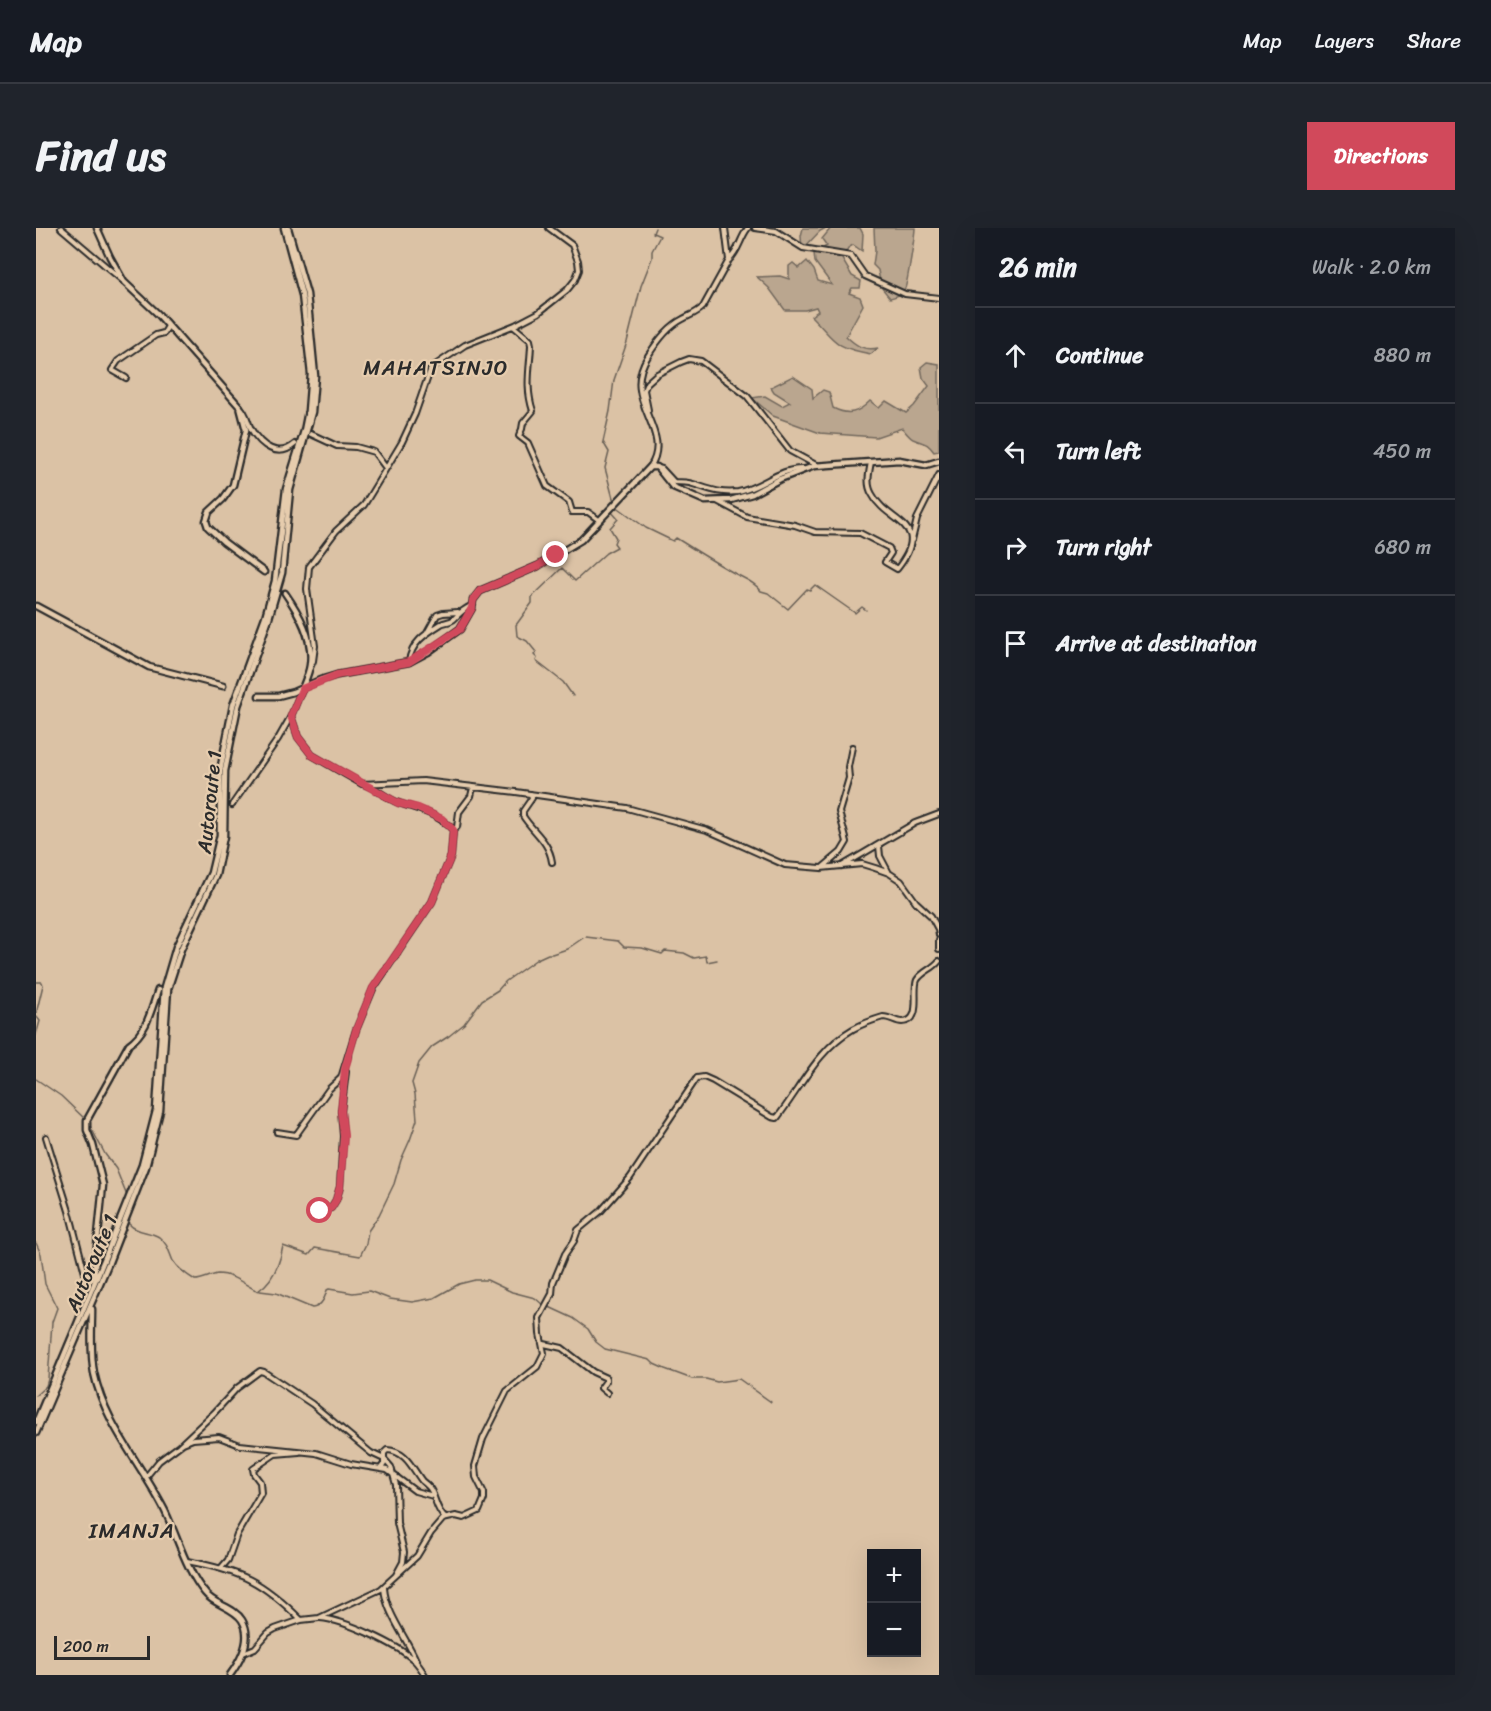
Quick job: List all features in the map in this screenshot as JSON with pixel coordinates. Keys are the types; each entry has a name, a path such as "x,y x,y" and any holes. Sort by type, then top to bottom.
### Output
{"main road":[{"path":"97,228 124,282 168,325 240,407 246,430 233,485 223,499 209,512 206,521 208,527 224,542 264,572"},
{"name":"Autoroute 1","path":"36,1422 105,1260 142,1165 156,1111 164,988 177,947 211,873 220,835 220,771 233,705 265,617 275,581 286,489 304,431 311,374 302,295 284,228"},
{"name":"Autoroute 1","path":"36,1433 109,1262 146,1167 160,1112 168,989 181,949 216,875 224,836 225,771 238,706 282,573 290,490 312,412 315,376 307,294 288,228"},
{"path":"259,696 279,696 337,675 409,662 460,629 474,604 473,600 480,591 547,561 587,536 650,467 657,468 673,487 705,501 731,500 752,494 780,479 817,466 899,460 926,465 939,461"},
{"path":"285,593 302,619 306,631 310,664 302,689"},
{"path":"36,606 149,667 223,686"},
{"path":"94,1276 103,1185 87,1130 87,1120 129,1044 140,1036 158,990"},
{"path":"92,1309 94,1371 99,1390 115,1428 161,1503 204,1593 242,1620 246,1633 243,1653 230,1675"}],"street":[{"path":"61,228 124,282"},
{"path":"308,674 313,662 315,646 307,589 309,567 336,531 364,505 416,414 431,368 465,345 513,326 538,313 575,280 579,270 572,245 549,228"},
{"path":"724,228 729,260"},
{"path":"650,467 655,457 655,435 640,397 638,375 659,340 678,322 699,312 703,307 748,228"},
{"path":"755,228 776,231 803,248 851,256 866,276 905,294 939,298"},
{"path":"126,378 112,370 118,361 156,335 164,333 168,325"},
{"path":"513,326 530,340 531,345 527,377 529,402 533,411 523,423 519,436 528,443 549,489 569,502 572,512 588,512 600,520"},
{"path":"649,417 644,390 647,382 657,374 681,362 689,359 701,361 747,396 790,451 817,466"},
{"path":"240,407 257,437 272,450 280,452 295,444"},
{"path":"312,434 337,446 356,447 374,452 386,468"},
{"path":"871,461 868,483 870,492 907,528 911,542"},
{"path":"657,468 662,469 674,482 693,484 710,491 730,492 747,490 787,471 804,469"},
{"path":"715,500 747,517 795,525 815,532 860,533 890,548 891,553 885,562 897,569 910,548 917,519 939,475"},
{"path":"409,662 410,650 425,636 452,621 459,612 474,604"},
{"path":"425,636 436,615 459,612"},
{"path":"232,805 278,739 302,689"},
{"path":"291,716 298,737 312,755 398,803 418,808 442,819 453,830"},
{"path":"821,868 841,852 847,842 839,812 849,778 848,767 852,747"},
{"path":"362,784 423,781 627,808 694,825 735,840 785,865 821,868 862,864 889,873 902,881 916,902 931,916 939,935"},
{"path":"277,1132 296,1135 328,1089 341,1078 356,1030 373,988 432,902 439,887 451,856 453,830 457,827 459,812 471,796 473,788"},
{"path":"531,794 532,798 523,811 523,816 546,843 552,862"},
{"path":"839,867 915,823 939,814"},
{"path":"879,845 880,856 889,873"},
{"path":"939,940 939,949"},
{"path":"320,1618 384,1587 417,1556 442,1519 456,1516 464,1518 479,1511 484,1493 475,1466 481,1444 507,1391 541,1362 544,1353 539,1318 548,1302 555,1277 577,1232 617,1195 697,1078 704,1077 713,1081 775,1119 813,1068 839,1039 853,1029 884,1017 899,1022 909,1019 914,1012 917,981 925,971 939,962"},
{"path":"310,1215 331,1208 339,1193 344,1136 341,1111 345,1069"},
{"path":"46,1137 69,1211 87,1281 89,1282 94,1276"},
{"path":"543,1344 562,1348 592,1372 606,1378 601,1388 607,1393"},
{"path":"145,1478 159,1461 179,1446 237,1388 260,1371 312,1404 371,1453 384,1459 394,1474 398,1500 397,1523 404,1552 403,1562 396,1576"},
{"path":"179,1446 193,1439 212,1437 240,1445 316,1453 351,1464 381,1468 394,1474 415,1491 433,1496"},
{"path":"381,1468 384,1453 389,1449 405,1458 417,1470 433,1496 440,1513 446,1518"},
{"path":"221,1568 228,1560 237,1534 261,1493 260,1482 254,1474 254,1469 275,1454 303,1451"},
{"path":"187,1561 246,1576 268,1590 301,1620"},
{"path":"384,1587 385,1595 416,1662 425,1674"},
{"path":"243,1653 255,1648 275,1629 301,1620 320,1618 341,1622 368,1633 416,1662"}],"shaded area":[{"path":"803,228 826,228 820,231 802,250"},
{"path":"831,228 860,228 863,234 862,251 853,245 848,248 842,259 852,276 861,281 860,288 852,288 849,293 860,297 863,305 846,336 861,347 878,348 871,354 849,349 836,342 811,316 818,311 816,307 805,310 785,310 769,288 757,277 780,276 789,279 789,266 793,263 799,268 807,261 818,281 832,285 815,262 814,253 827,246 822,239"},
{"path":"874,228 915,228 905,288 899,295 890,298 881,287 878,270 873,265"},
{"path":"927,362 939,364 939,451 934,452 927,444 912,438 902,428 876,437 820,433 773,416 752,398 765,396 782,406 790,402 774,392 771,387 793,376 812,389 813,398 823,390 829,392 833,408 844,412 853,412 870,401 879,408 886,401 906,413 929,386 923,378 921,367"}],"waterway":[{"path":"614,502 605,468 609,452 603,442 614,380 627,342 641,286 652,258 652,251 660,236 653,233 655,228"},
{"path":"616,506 646,528 673,541 676,538 719,565 749,580 788,609 807,589 810,590 815,585 855,613 862,607 866,610"},
{"path":"573,696 563,682 536,661 537,658 534,655 536,652 527,641 517,636 516,625 532,603 532,597 562,568 575,581 606,553 617,547 614,543 616,538 610,528 618,519 611,511"},
{"path":"586,937 618,941 624,947 642,948 662,954 665,951 684,953 694,958 706,956 707,962 717,960"},
{"path":"129,1224 136,1229 159,1237 166,1245 175,1264 195,1280 223,1274 258,1291 275,1271 283,1246 309,1255 315,1248 360,1256 366,1244 368,1231 379,1215 394,1184 417,1120 412,1083 419,1063 432,1047 464,1024 482,1000 498,990 506,981 537,959 567,949 583,938"},
{"path":"36,982 42,982 43,985 36,1014"},
{"path":"36,1016 40,1021 36,1035"},
{"path":"36,1079 61,1096 86,1120"},
{"path":"89,1124 116,1169 127,1196"},
{"path":"36,1243 41,1254 45,1284 57,1308 52,1322 48,1379 46,1386 36,1395"},
{"path":"260,1291 276,1293 312,1308 320,1304 329,1289 353,1293 369,1291 390,1299 412,1302 434,1298 459,1284 487,1280 512,1292 535,1298 543,1305"},
{"path":"547,1306 573,1318 588,1329 596,1342 605,1349 650,1360 665,1369 692,1379 717,1382 739,1379 771,1402"}],"district":[{"name":"MAHATSINJO","path":"436,368"},
{"name":"IMANJA","path":"132,1531"}],"route":[{"path":"320,1211 331,1208 339,1193 344,1136 341,1111 345,1069 356,1030 373,988 432,902 451,856 453,830 442,819 418,808 398,803 312,755 298,737 291,716 293,709 302,689 320,680 409,662 428,652 460,629 474,604 473,600 480,591 538,566 556,555"}]}
